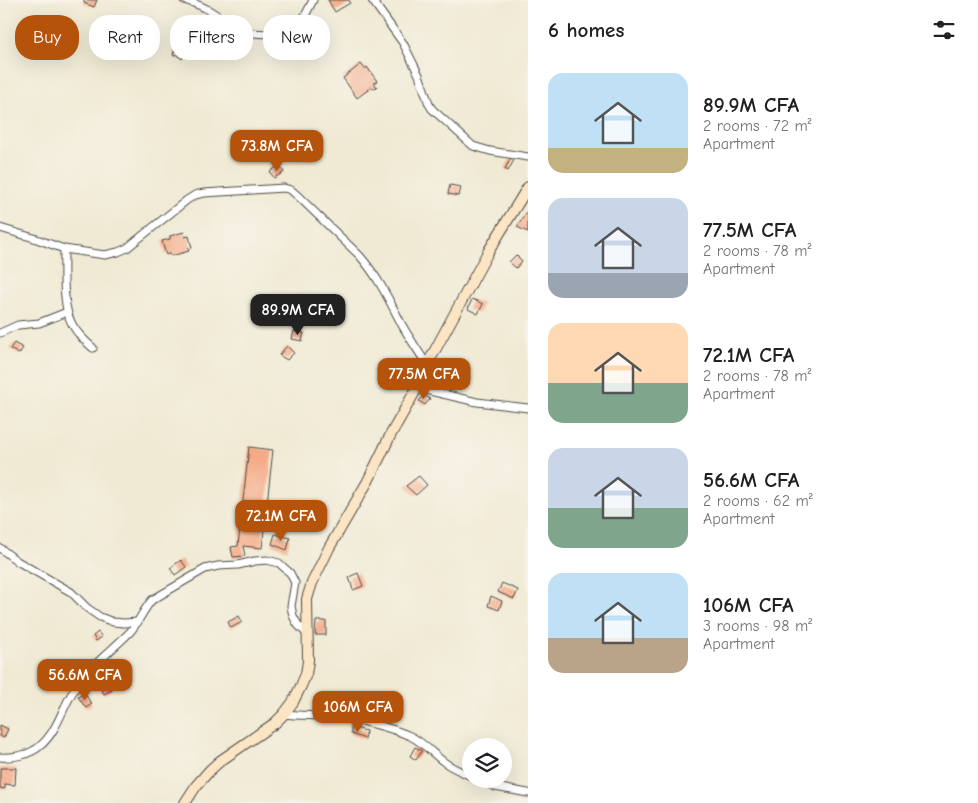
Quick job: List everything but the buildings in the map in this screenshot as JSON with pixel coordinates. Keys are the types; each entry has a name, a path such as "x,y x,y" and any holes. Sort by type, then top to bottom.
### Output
{"street":[{"path":"184,0 199,5 240,30 250,33 282,34 293,31 299,25 313,0"},
{"path":"372,0 403,43 419,75 432,109 472,146 528,157"},
{"path":"0,228 64,249 105,255 127,248 195,195 284,188 291,190 368,265 380,282 403,327 427,366"},
{"path":"185,803 196,786 215,765 275,723 293,702 306,674 308,661 307,599 312,582 328,548 368,481 488,252 528,188"},
{"path":"64,249 67,312 74,328 93,348"},
{"path":"0,333 18,325 39,322 67,312"},
{"path":"417,388 477,402 528,408"},
{"path":"0,548 17,561 71,592 87,608 100,617 113,622 138,622"},
{"path":"0,758 22,755 40,746 55,728 68,699 80,681 131,630 152,600 205,569 266,560 279,563 290,573 294,583 291,606 293,616 298,625 308,635"},
{"path":"284,714 338,717 388,728 418,741 445,763 462,772"},
{"path":"504,788 528,793"}]}
